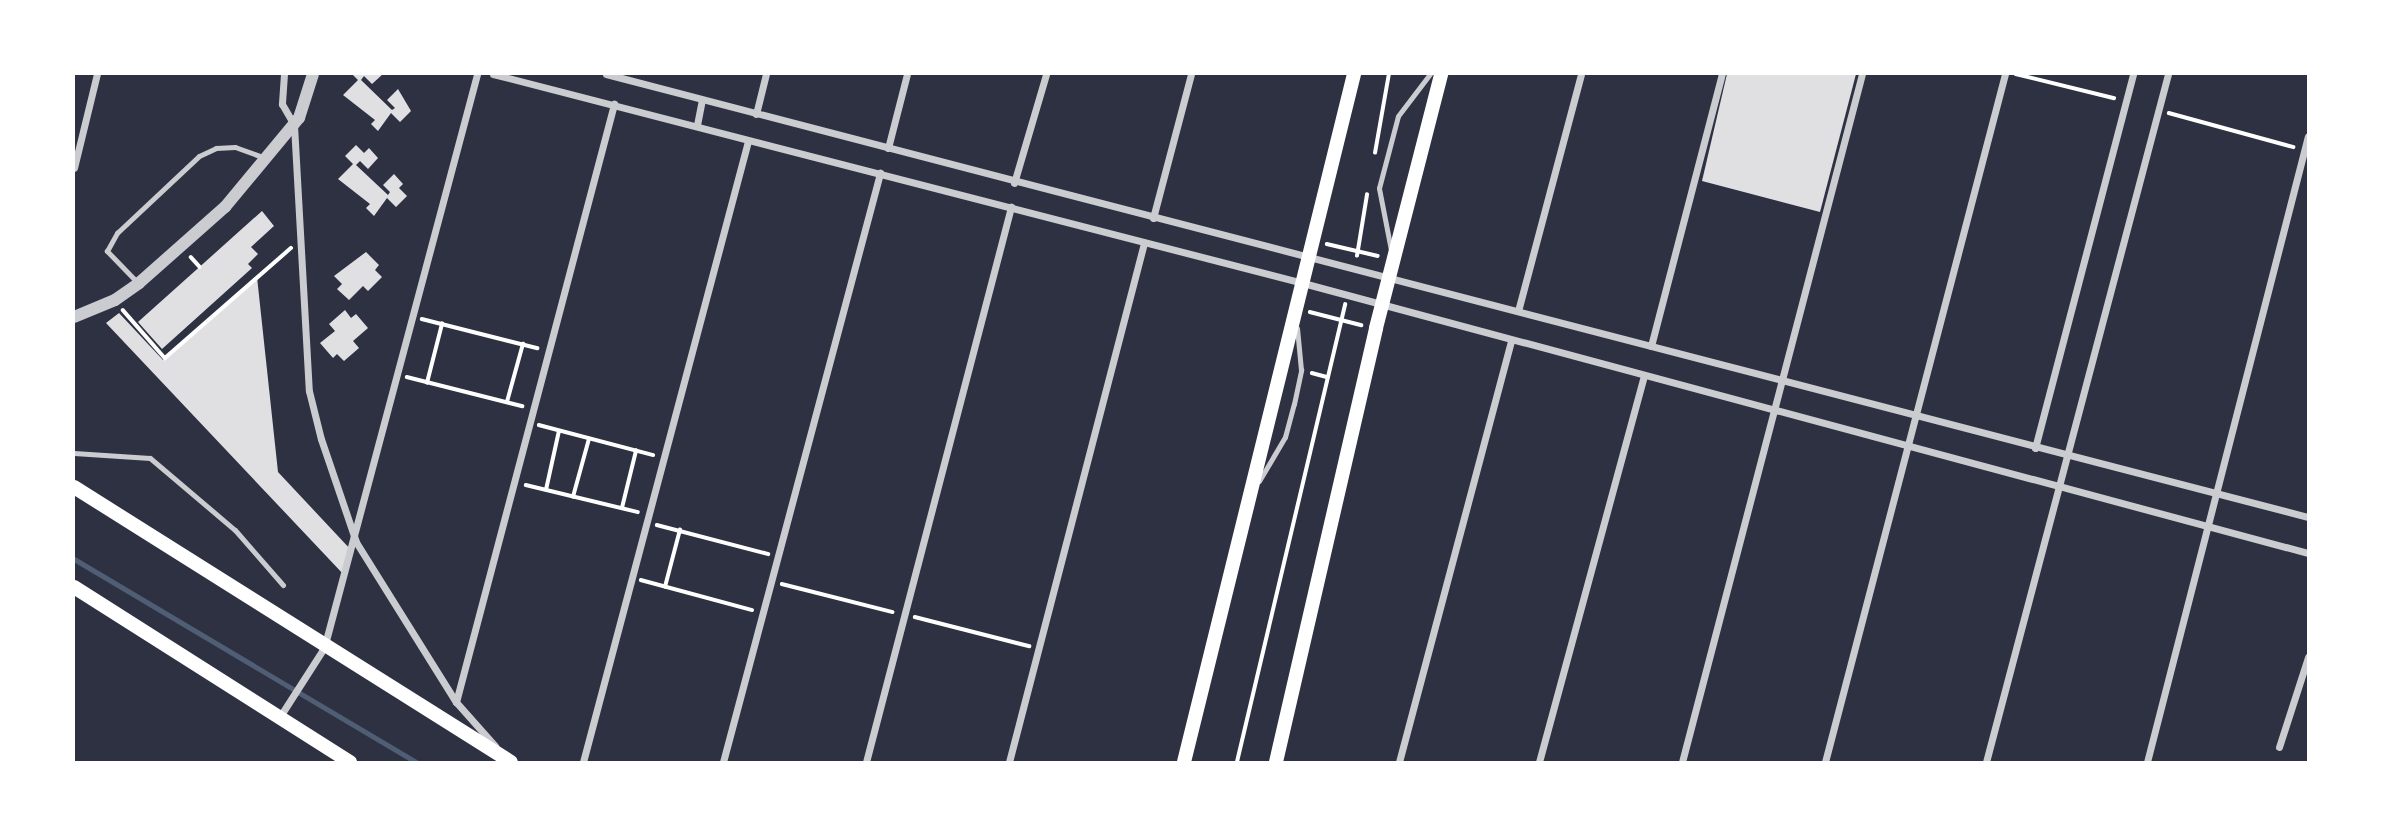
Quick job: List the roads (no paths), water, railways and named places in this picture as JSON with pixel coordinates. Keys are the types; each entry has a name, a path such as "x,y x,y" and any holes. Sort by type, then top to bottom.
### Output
{"main road":[{"path":"1184,762 1354,74"},
{"path":"1276,762 1381,307 1384,277 1393,260 1441,74"},
{"path":"74,487 324,648 509,761"},
{"path":"74,587 350,762"}],"street":[{"path":"74,168 97,74"},
{"path":"284,74 282,104 294,125 298,241 309,391 356,542 456,702 509,761"},
{"path":"74,317 115,300 139,283 225,207 294,125 304,108 313,74"},
{"path":"279,718 313,669 324,648 356,542 477,74"},
{"path":"493,74 1303,283 1366,303 2059,484 2308,553"},
{"path":"606,74 621,75 702,100 1014,183 1916,414 2067,457 2308,517"},
{"path":"756,114 766,74"},
{"path":"888,148 907,74"},
{"path":"1014,183 1046,74"},
{"path":"1153,218 1191,74"},
{"path":"1518,312 1581,74"},
{"path":"1651,346 1722,74"},
{"path":"1682,762 1862,74"},
{"path":"1825,762 2005,74"},
{"path":"2035,448 2133,74"},
{"path":"1986,762 2168,74"},
{"path":"697,125 702,100"},
{"path":"456,702 614,104"},
{"path":"2147,762 2308,136"},
{"path":"583,762 649,523 748,141"},
{"path":"723,762 780,557 880,173"},
{"path":"866,762 1011,207"},
{"path":"1009,762 1144,243"},
{"path":"1399,762 1511,340"},
{"path":"1539,762 1644,375"},
{"path":"2279,747 2308,657"}],"lane":[{"path":"1393,260 1379,188 1398,116 1430,74"},
{"path":"139,283 107,251 117,233 199,156 216,148 235,147 265,158"},
{"path":"74,453 150,458 235,530 283,585"}],"waterway":[{"path":"74,559 416,762"}]}
